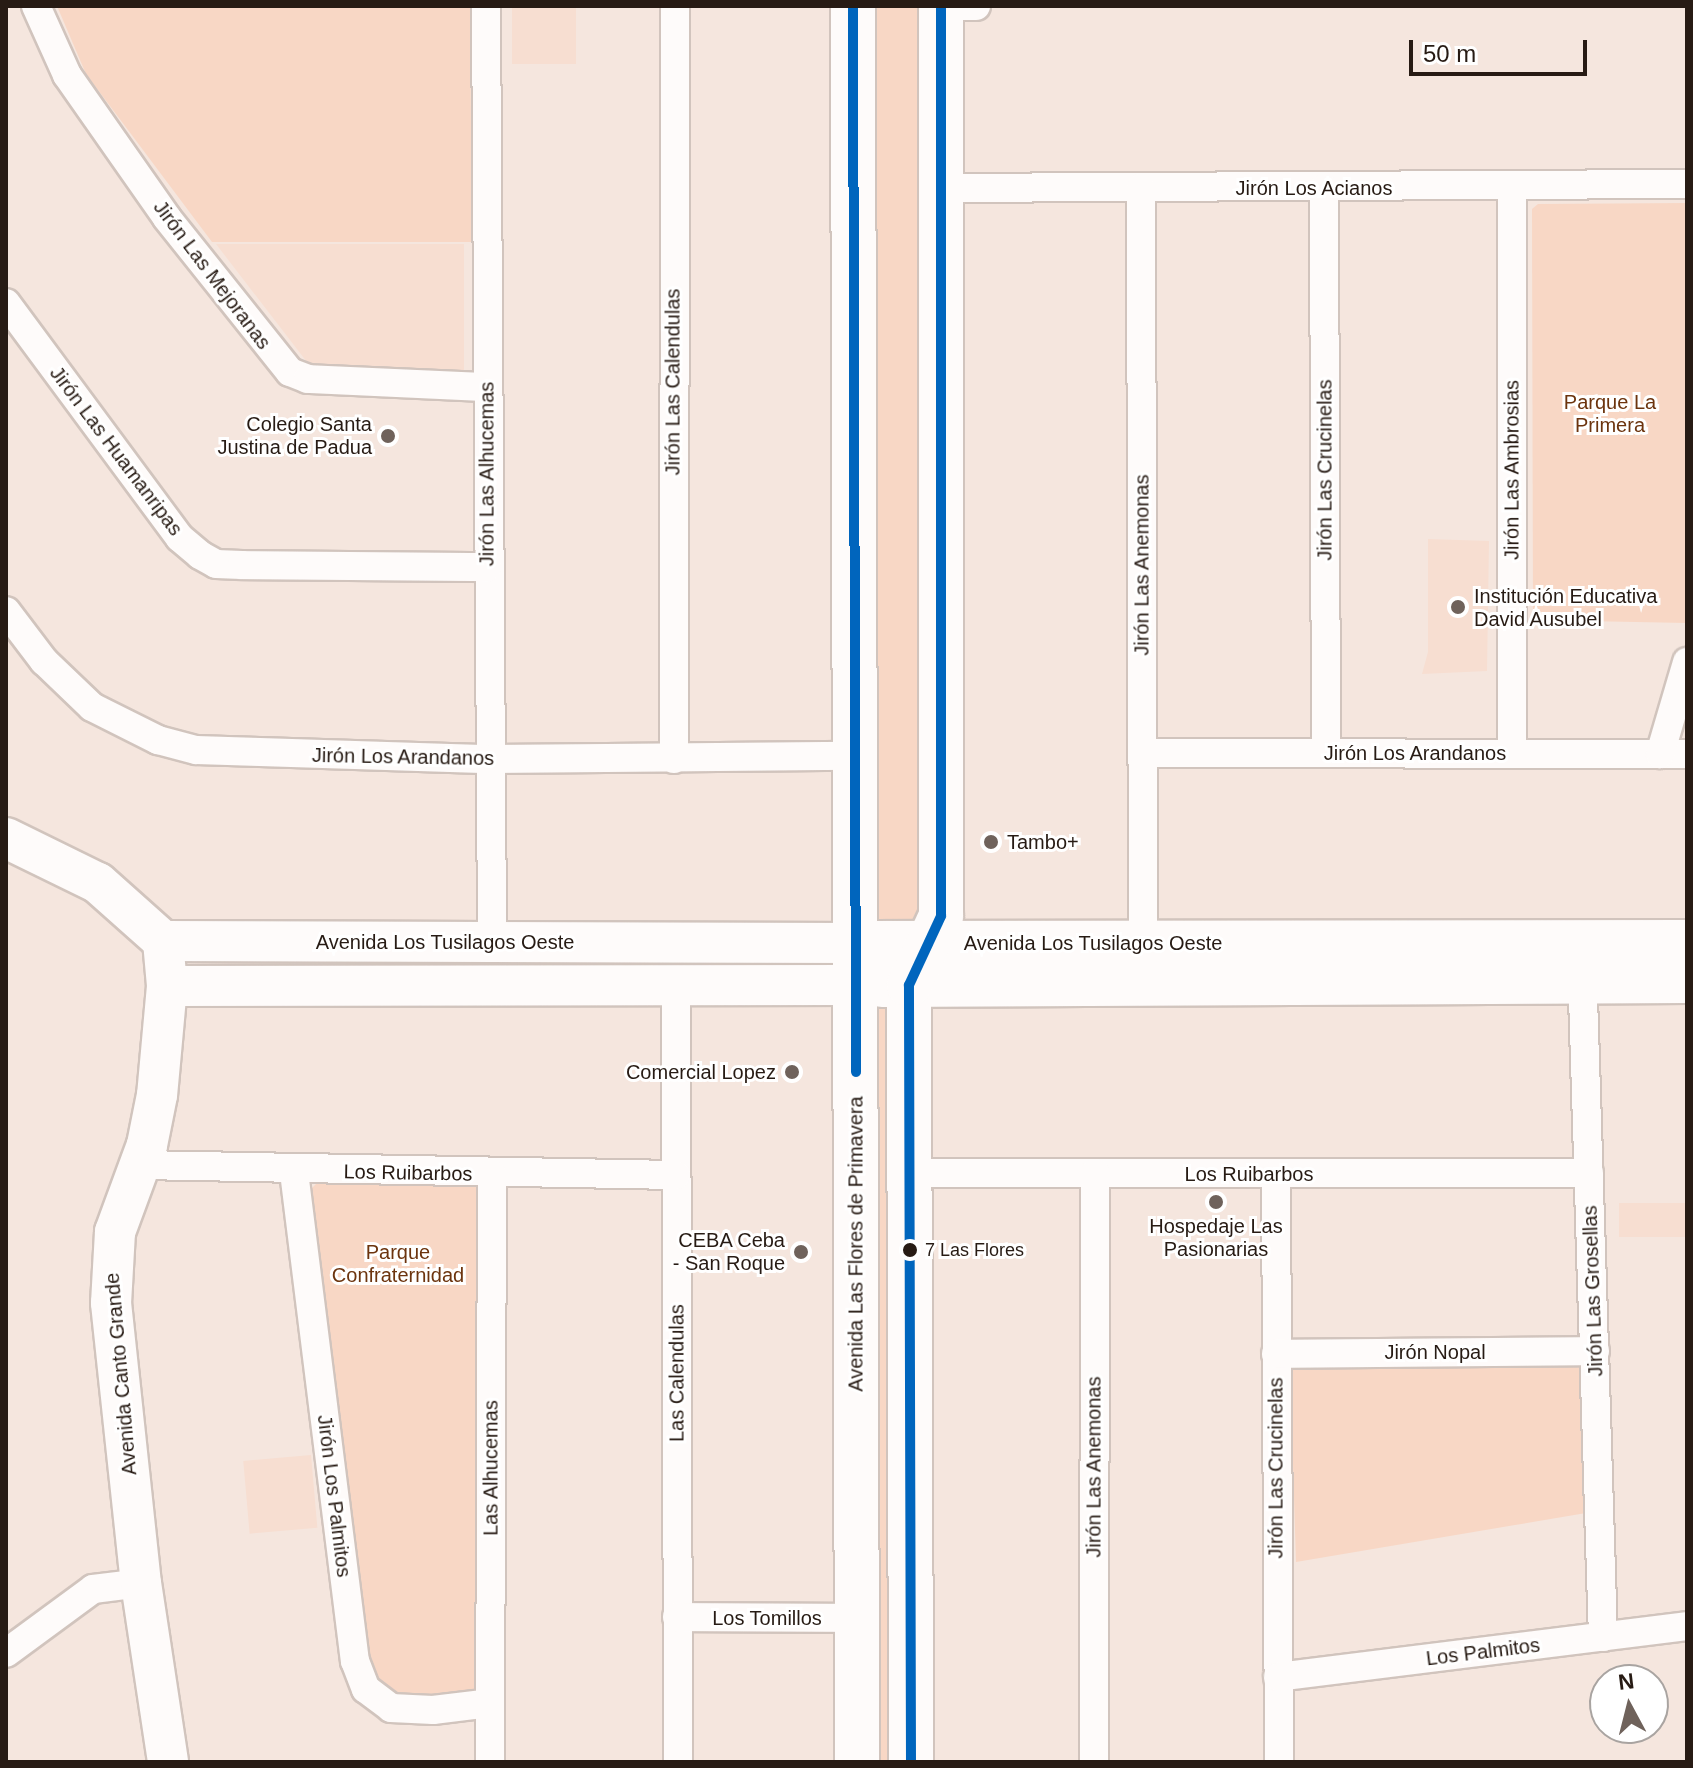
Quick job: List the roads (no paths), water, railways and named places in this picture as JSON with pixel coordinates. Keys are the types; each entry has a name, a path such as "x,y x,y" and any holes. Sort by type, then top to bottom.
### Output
{"main road":[{"name":"Avenida Las Flores de Primavera","path":"853,6 852,756 856,964 857,1762"},
{"path":"911,1762 909,985 941,916 941,6"},
{"name":"Avenida Los Tusilagos Oeste","path":"856,964 929,944 1143,942 1582,963 1687,981"},
{"name":"Avenida Los Tusilagos Oeste","path":"856,964 909,985 1582,963 1687,942"}],"street":[{"name":"Jirón Las Mejoranas","path":"36,6 67,75 167,218 290,372 308,379 486,387"},
{"name":"Jirón Las Alhucemas","path":"486,6 487,567 492,942"},
{"name":"Jirón Las Calendulas","path":"674,759 675,6"},
{"path":"941,6 976,6"},
{"name":"Jirón Los Acianos","path":"942,188 1687,184"},
{"name":"Jirón Las Ambrosias","path":"1512,186 1512,753"},
{"name":"Jirón Las Anemonas","path":"1141,188 1143,942"},
{"name":"Jirón Las Crucinelas","path":"1324,188 1326,753"},
{"name":"Jirón Las Huamanripas","path":"6,303 180,538 200,555 229,564 487,567"},
{"name":"Jirón Los Arandanos","path":"6,611 44,661 92,707 158,740 249,755 490,759 852,756"},
{"path":"1674,754 1687,662"},
{"name":"Jirón Los Arandanos","path":"1143,753 1674,754"},
{"path":"6,838 98,883 163,941"},
{"name":"Avenida Los Tusilagos Oeste","path":"163,941 492,942 856,964"},
{"name":"Avenida Canto Grande","path":"163,941 167,986 157,1095 140,1165 115,1232 111,1290 141,1583 168,1762"},
{"name":"Jirón Las Grosellas","path":"1582,963 1603,1637"},
{"name":"Avenida Los Tusilagos Oeste","path":"167,986 676,983 856,964"},
{"name":"Las Calendulas","path":"676,983 678,1762"},
{"name":"Los Ruibarbos","path":"140,1165 294,1172 676,1175"},
{"name":"Jirón Los Palmitos","path":"294,1172 355,1661 366,1689 391,1708 433,1710 490,1703"},
{"name":"Los Ruibarbos","path":"910,1173 1589,1173"},
{"name":"Jirón Las Anemonas","path":"1094,1762 1095,1173"},
{"name":"Las Alhucemas","path":"490,1762 492,1174"},
{"name":"Jirón Las Crucinelas","path":"1276,1174 1279,1762"},
{"name":"Jirón Nopal","path":"1276,1354 1595,1351"},
{"path":"6,1653 93,1589 141,1583"},
{"name":"Los Tomillos","path":"677,1617 857,1618"},
{"name":"Los Palmitos","path":"1278,1677 1687,1626"}],"place":[{"name":"Colegio Santa Justina de Padua","path":"388,436"},
{"name":"Institución Educativa David Ausubel","path":"1458,607"},
{"name":"Tambo+","path":"991,842"},
{"name":"Comercial Lopez","path":"792,1072"},
{"name":"Hospedaje Las Pasionarias","path":"1216,1202"},
{"name":"7 Las Flores","path":"910,1250"},
{"name":"CEBA Ceba - San Roque","path":"801,1252"}],"park label":[{"name":"Parque La Primera","path":"1610,414"},
{"name":"Parque Confraternidad","path":"398,1264"}]}
